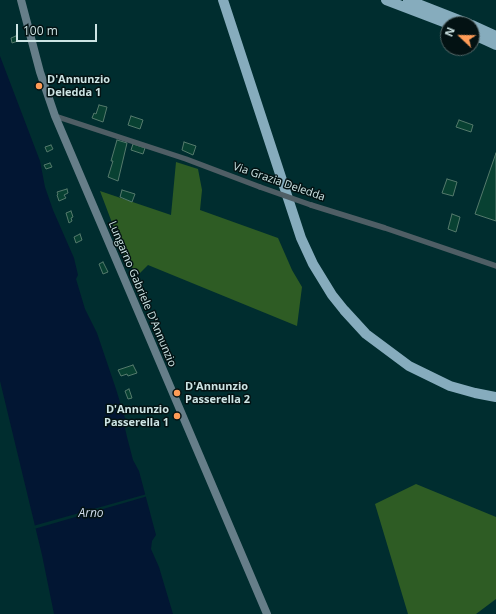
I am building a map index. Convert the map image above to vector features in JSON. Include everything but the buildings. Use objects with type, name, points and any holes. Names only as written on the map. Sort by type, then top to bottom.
[{"type":"highway","points":[[223,0],[301,238],[313,264],[327,288],[361,329],[399,359],[419,371],[450,386],[496,397]]},
{"type":"highway","points":[[386,0],[440,21]]},
{"type":"highway","points":[[408,0],[449,16]]},
{"type":"highway","points":[[480,29],[496,36]]},
{"type":"highway","points":[[480,38],[496,45]]},
{"type":"main road","name":"Lungarno Gabriele D'Annunzio","points":[[21,0],[40,72],[55,116],[267,614]]},
{"type":"street","name":"Via Grazia Deledda","points":[[55,116],[186,159],[311,205],[385,228],[496,266]]},
{"type":"green space","points":[[176,162],[198,169],[202,190],[200,210],[278,238],[292,270],[302,287],[297,326],[148,265],[140,273],[128,265],[100,191],[171,215]]},
{"type":"green space","points":[[416,484],[496,517],[496,599],[476,614],[408,614],[375,504]]},
{"type":"water","name":"Arno","points":[[0,56],[40,161],[45,187],[53,210],[74,258],[78,275],[76,279],[85,309],[97,333],[116,389],[127,425],[125,428],[133,460],[139,471],[156,535],[152,541],[151,549],[159,567],[173,614],[54,614],[42,555],[0,381]]},
{"type":"pier","points":[[147,494],[148,496],[34,529],[33,526]]},
{"type":"place","name":"D'Annunzio Deledda 1","points":[[39,86]]},
{"type":"place","name":"D'Annunzio Passerella 2","points":[[177,393]]},
{"type":"place","name":"D'Annunzio Passerella 1","points":[[177,416]]}]
